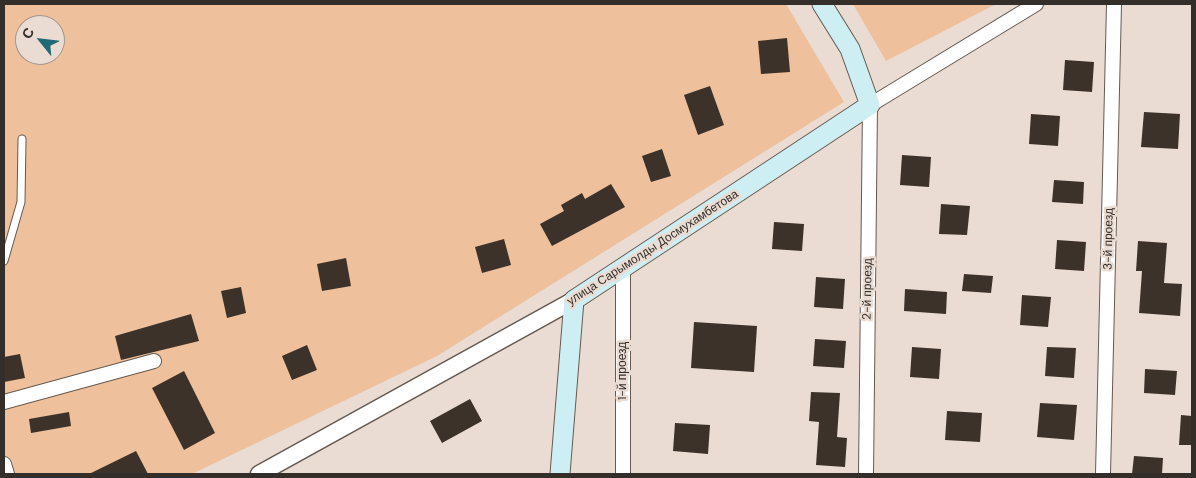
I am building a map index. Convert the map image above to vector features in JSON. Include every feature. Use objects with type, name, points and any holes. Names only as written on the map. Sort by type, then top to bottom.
[{"type":"main road","points":[[822,4],[850,49],[870,105]]},
{"type":"main road","name":"улица Сарымолды Досмухамбетова","points":[[574,300],[870,105]]},
{"type":"main road","points":[[560,474],[574,300]]},
{"type":"street","name":"улица Сарымолды Досмухамбетова","points":[[870,105],[1036,4]]},
{"type":"street","name":"3-й проезд","points":[[1104,474],[1114,4]]},
{"type":"street","name":"2-й проезд","points":[[866,474],[870,105]]},
{"type":"street","name":"1-й проезд","points":[[623,268],[623,474]]},
{"type":"street","name":"улица Сарымолды Досмухамбетова","points":[[259,474],[574,300]]},
{"type":"street","points":[[4,402],[154,361]]},
{"type":"street","points":[[4,464],[7,474]]},
{"type":"lane","points":[[4,261],[22,202],[22,139]]},
{"type":"shaded area","points":[[4,4],[786,4],[844,102],[437,356],[192,474],[4,474]]},
{"type":"shaded area","points":[[853,4],[996,4],[886,61]]},
{"type":"building","points":[[787,38],[790,72],[761,74],[758,41]]},
{"type":"building","points":[[1065,60],[1094,62],[1092,92],[1063,90]]},
{"type":"building","points":[[710,86],[724,125],[698,135],[684,95]]},
{"type":"building","points":[[1144,112],[1180,114],[1178,149],[1141,147]]},
{"type":"building","points":[[1031,114],[1060,116],[1058,146],[1029,144]]},
{"type":"building","points":[[662,149],[671,176],[651,182],[642,156]]},
{"type":"building","points":[[902,155],[931,157],[929,187],[900,185]]},
{"type":"building","points":[[1054,180],[1084,182],[1083,204],[1052,202]]},
{"type":"building","points":[[611,184],[625,207],[552,246],[540,224],[564,211],[561,205],[582,193],[585,199]]},
{"type":"building","points":[[941,204],[970,206],[967,235],[939,234]]},
{"type":"building","points":[[774,222],[804,224],[802,251],[772,249]]},
{"type":"building","points":[[504,239],[511,265],[482,273],[475,247]]},
{"type":"building","points":[[1057,240],[1086,242],[1084,271],[1055,269]]},
{"type":"building","points":[[1138,241],[1167,243],[1164,283],[1182,284],[1180,316],[1139,313],[1142,271],[1136,271]]},
{"type":"building","points":[[346,258],[351,286],[322,291],[317,264]]},
{"type":"building","points":[[964,274],[993,276],[991,293],[962,291]]},
{"type":"building","points":[[816,277],[845,279],[843,309],[814,307]]},
{"type":"building","points":[[241,287],[246,313],[227,318],[221,291]]},
{"type":"building","points":[[905,289],[947,292],[946,314],[904,311]]},
{"type":"building","points":[[1022,295],[1051,297],[1048,327],[1020,325]]},
{"type":"building","points":[[191,314],[199,341],[121,360],[115,336]]},
{"type":"building","points":[[694,322],[757,326],[754,372],[691,368]]},
{"type":"building","points":[[815,339],[846,341],[844,368],[813,366]]},
{"type":"building","points":[[307,345],[317,370],[292,380],[282,356]]},
{"type":"building","points":[[912,347],[941,349],[939,379],[910,377]]},
{"type":"building","points":[[1047,347],[1076,348],[1074,378],[1045,376]]},
{"type":"building","points":[[20,354],[25,378],[4,382],[4,357]]},
{"type":"building","points":[[1145,369],[1177,371],[1175,395],[1144,393]]},
{"type":"building","points":[[184,371],[215,433],[184,450],[152,388]]},
{"type":"building","points":[[811,392],[840,393],[837,437],[847,438],[845,467],[816,465],[819,422],[809,421]]},
{"type":"building","points":[[470,399],[482,421],[442,443],[430,421]]},
{"type":"building","points":[[1040,403],[1077,405],[1074,440],[1037,437]]},
{"type":"building","points":[[947,411],[982,413],[980,442],[945,440]]},
{"type":"building","points":[[69,412],[71,426],[31,433],[29,419]]},
{"type":"building","points":[[1181,415],[1192,416],[1192,445],[1179,445]]},
{"type":"building","points":[[675,423],[710,425],[708,454],[673,451]]},
{"type":"building","points":[[136,451],[148,474],[89,474]]},
{"type":"building","points":[[1134,456],[1163,458],[1162,474],[1132,474]]}]
